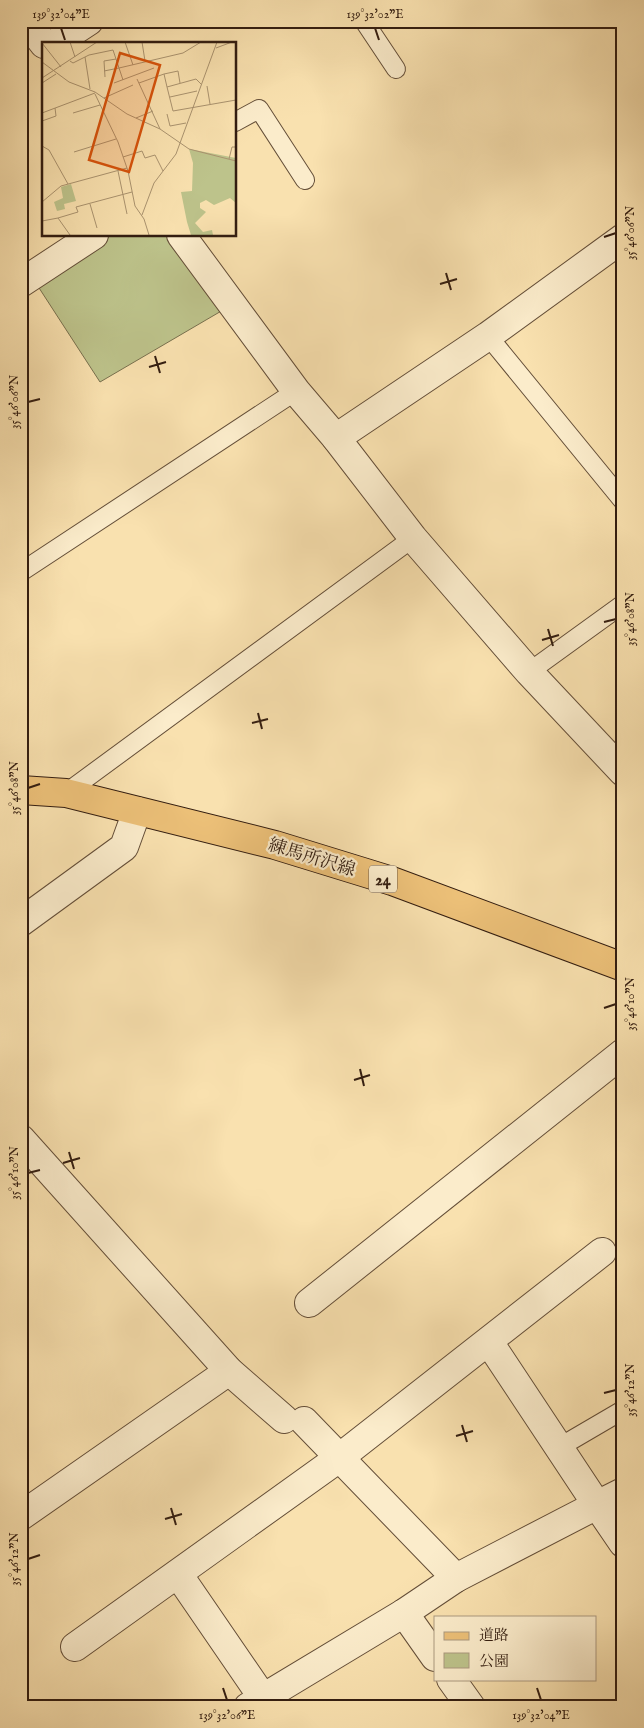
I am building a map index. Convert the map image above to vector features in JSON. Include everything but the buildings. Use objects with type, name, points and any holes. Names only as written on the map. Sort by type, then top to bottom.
[{"type":"main road","name":"練馬所沢線","points":[[21,790],[66,793],[275,845],[392,881],[623,967]]},
{"type":"street","points":[[26,21],[42,42]]},
{"type":"street","points":[[57,42],[89,21]]},
{"type":"street","points":[[21,283],[92,236]]},
{"type":"street","points":[[181,236],[296,391],[336,438],[413,538],[529,672],[623,772]]},
{"type":"street","points":[[336,438],[488,336],[623,238]]},
{"type":"street","points":[[21,922],[124,847],[137,811]]},
{"type":"street","points":[[309,1303],[623,1053]]},
{"type":"street","points":[[21,1139],[229,1371],[294,1420],[339,1458],[456,1578]]},
{"type":"street","points":[[75,1647],[339,1458],[602,1252]]},
{"type":"street","points":[[489,1342],[623,1543]]},
{"type":"street","points":[[21,1516],[229,1371]]},
{"type":"street","points":[[178,1574],[255,1702],[404,1613],[456,1578],[623,1492]]},
{"type":"street","points":[[404,1613],[434,1656]]},
{"type":"street","points":[[452,1680],[471,1707]]},
{"type":"lane","points":[[364,21],[396,69]]},
{"type":"lane","points":[[236,121],[260,109],[305,180]]},
{"type":"lane","points":[[488,336],[623,501]]},
{"type":"lane","points":[[21,572],[296,391]]},
{"type":"lane","points":[[66,793],[413,538]]},
{"type":"lane","points":[[529,672],[623,604]]},
{"type":"lane","points":[[558,1448],[623,1410]]},
{"type":"green space","points":[[96,236],[186,236],[235,303],[100,382],[30,274]]}]
